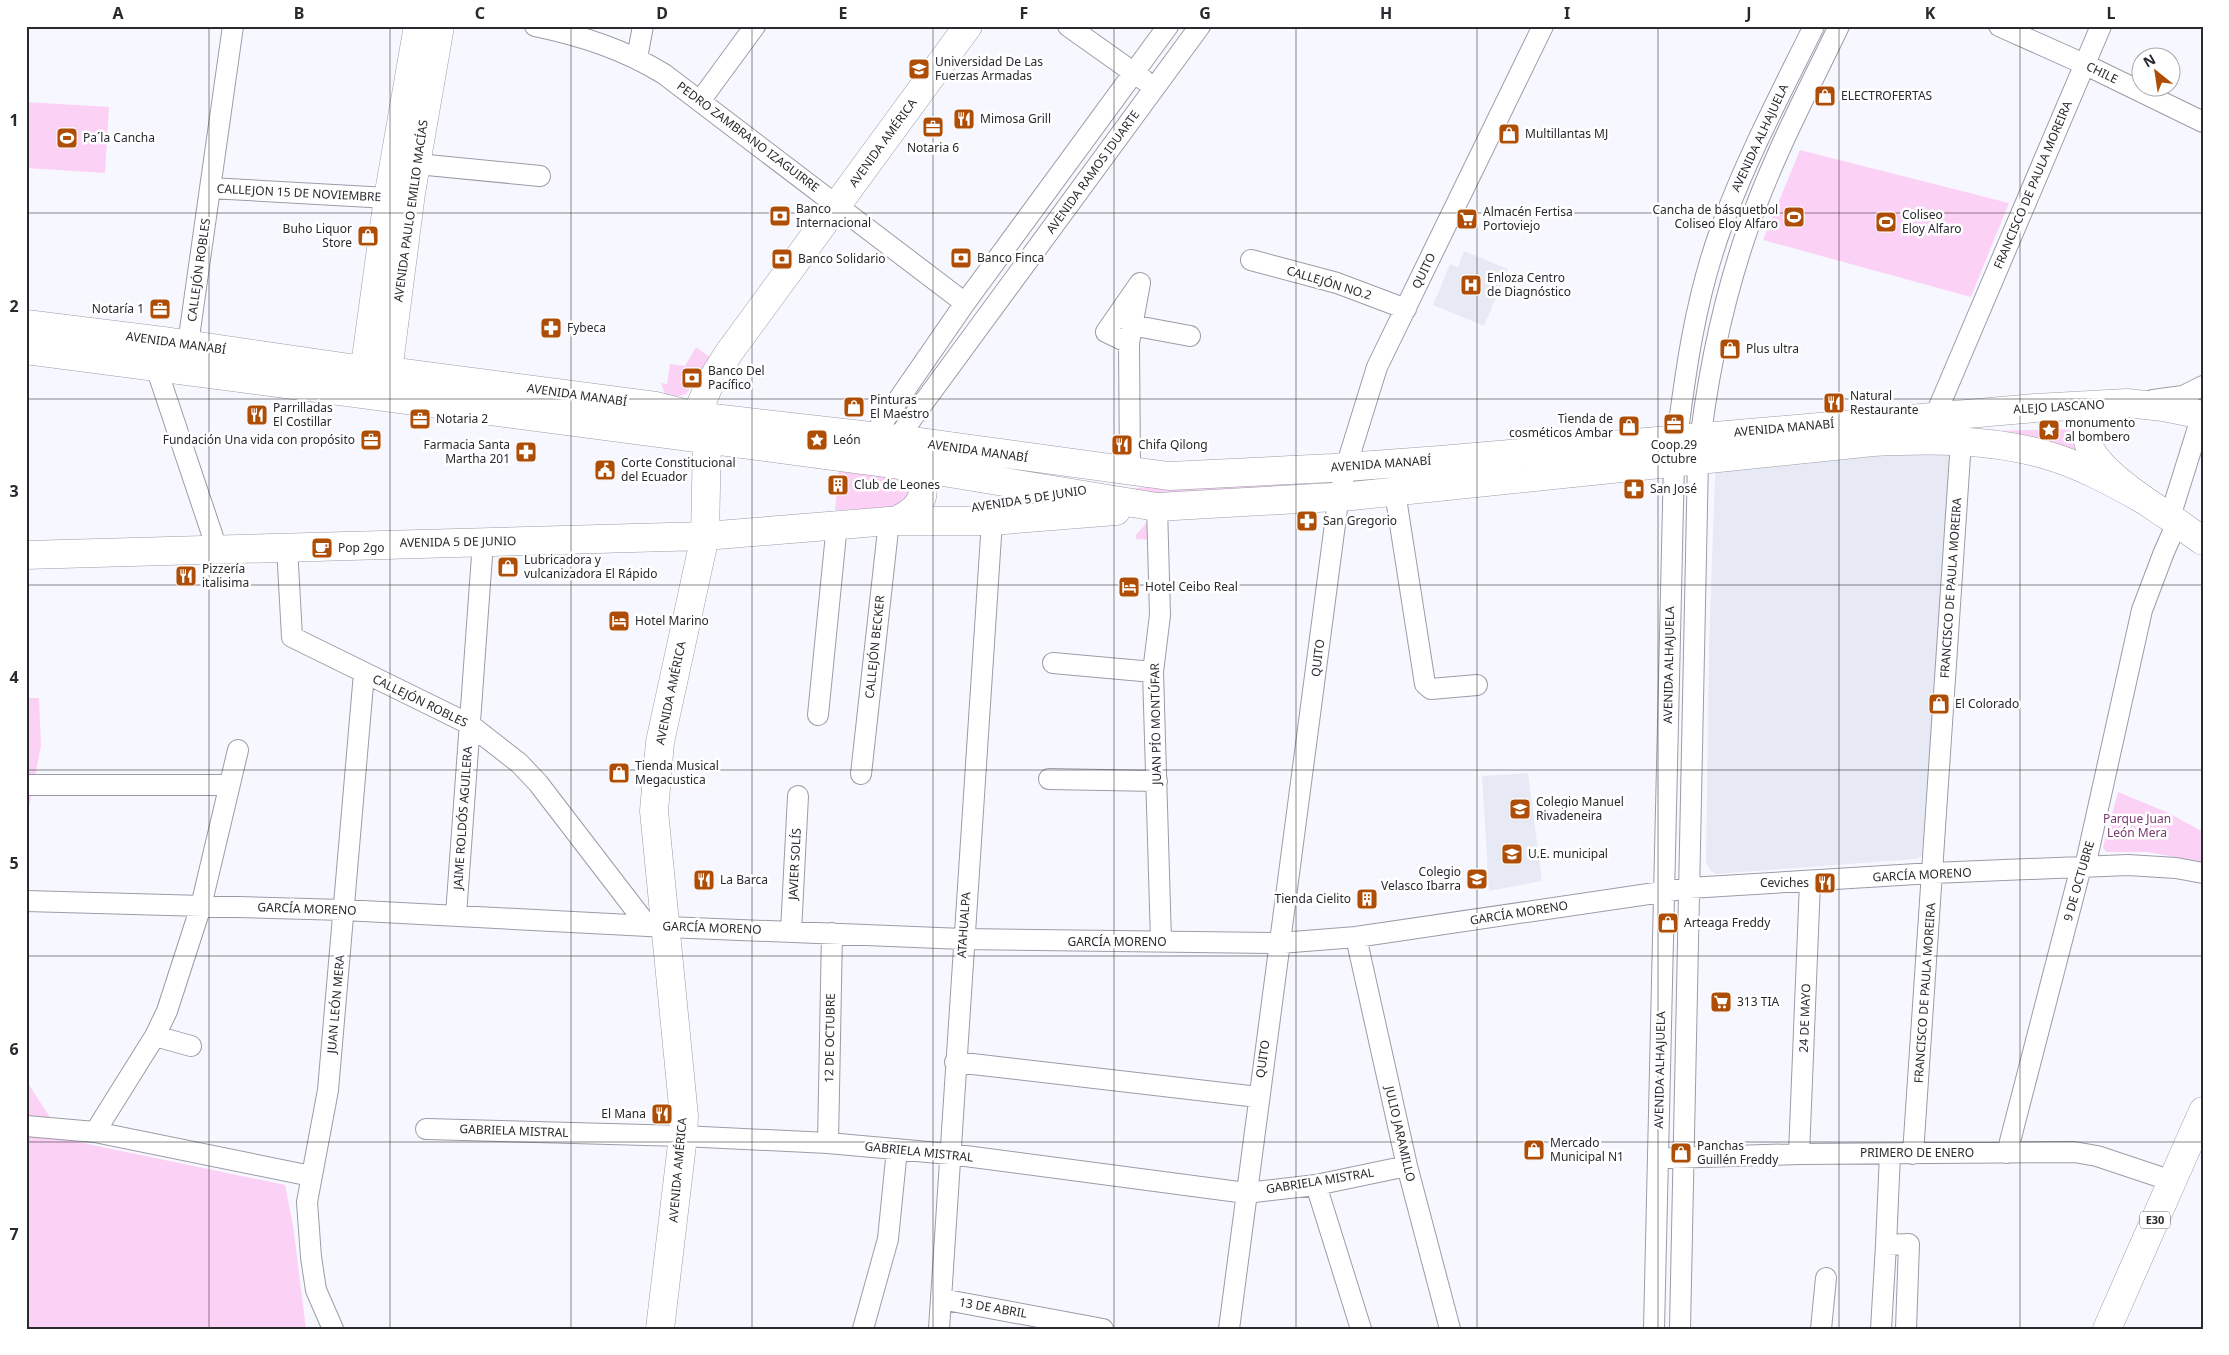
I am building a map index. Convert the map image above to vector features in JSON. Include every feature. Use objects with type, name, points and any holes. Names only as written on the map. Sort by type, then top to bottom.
[{"type":"main road","name":"AVENIDA PAULO EMILIO MACÍAS","points":[[375,382],[388,198],[418,26]]},
{"type":"main road","name":"AVENIDA PAULO EMILIO MACÍAS","points":[[375,382],[417,164],[440,26]]},
{"type":"main road","name":"AVENIDA AMÉRICA","points":[[660,1329],[683,1136],[683,1099],[657,926],[654,811],[660,742],[705,536],[702,428],[710,383],[728,354],[968,26]]},
{"type":"main road","name":"AVENIDA MANABÍ","points":[[26,324],[188,344],[375,382]]},
{"type":"main road","name":"AVENIDA MANABÍ","points":[[26,350],[156,367],[375,382],[656,406],[702,428],[881,453],[1169,476],[1687,449],[1931,428]]},
{"type":"main road","name":"ALEJO LASCANO","points":[[1931,428],[2126,403]]},
{"type":"main road","points":[[2144,500],[2096,458],[2087,441],[2087,432],[2095,416],[2109,408],[2126,403],[2163,407],[2202,408]]},
{"type":"main road","points":[[1931,428],[1961,441],[2044,454],[2091,472],[2144,500],[2203,541]]},
{"type":"main road","name":"AVENIDA MANABÍ","points":[[881,453],[1072,493],[1157,507],[1395,492],[1687,449]]},
{"type":"main road","points":[[881,453],[916,475],[920,481],[923,494],[914,510],[895,519]]},
{"type":"main road","name":"AVENIDA 5 DE JUNIO","points":[[26,556],[705,536],[895,519],[1072,493],[1169,476]]},
{"type":"main road","name":"AVENIDA 5 DE JUNIO","points":[[895,519],[992,521],[1157,507]]},
{"type":"main road","name":"E30","points":[[2107,1329],[2203,1111]]},
{"type":"street","name":"CALLEJÓN ROBLES","points":[[188,344],[233,26]]},
{"type":"street","name":"PEDRO ZAMBRANO IZAGUIRRE","points":[[535,26],[593,40],[637,58],[664,74],[966,303]]},
{"type":"street","points":[[637,58],[643,26]]},
{"type":"street","points":[[700,101],[755,26]]},
{"type":"street","points":[[1068,26],[1155,88]]},
{"type":"street","name":"AVENIDA RAMOS IDUARTE","points":[[881,453],[966,303],[1168,26]]},
{"type":"street","name":"AVENIDA RAMOS IDUARTE","points":[[881,453],[1200,26]]},
{"type":"street","name":"QUITO","points":[[1229,1329],[1258,1097],[1339,497],[1346,467],[1378,367],[1543,26]]},
{"type":"street","name":"AVENIDA ALHAJUELA","points":[[1654,1329],[1664,891],[1687,449],[1697,320],[1708,269],[1722,224],[1763,131],[1814,26]]},
{"type":"street","name":"AVENIDA ALHAJUELA","points":[[1680,1329],[1689,888],[1687,449],[1745,238],[1780,148],[1839,26]]},
{"type":"street","name":"CHILE","points":[[1999,26],[2084,64],[2203,122]]},
{"type":"street","name":"FRANCISCO DE PAULA MOREIRA","points":[[1931,428],[2100,26]]},
{"type":"street","points":[[417,164],[540,176]]},
{"type":"street","name":"CALLEJON 15 DE NOVIEMBRE","points":[[210,188],[388,198]]},
{"type":"street","name":"CALLEJÓN NO.2","points":[[1251,260],[1337,283],[1406,309]]},
{"type":"street","points":[[1130,472],[1130,334],[1190,336]]},
{"type":"street","points":[[188,344],[156,367],[217,550]]},
{"type":"street","name":"ALEJO LASCANO","points":[[2126,403],[2183,396],[2203,386]]},
{"type":"street","name":"ALEJO LASCANO","points":[[2183,396],[2202,408]]},
{"type":"street","name":"9 DE OCTUBRE","points":[[2006,1153],[2083,867],[2142,610],[2174,520],[2202,408]]},
{"type":"street","name":"FRANCISCO DE PAULA MOREIRA","points":[[1913,1154],[1961,441]]},
{"type":"street","points":[[1395,492],[1425,684],[1431,689],[1477,685]]},
{"type":"street","name":"JUAN PÍO MONTÚFAR","points":[[1157,507],[1160,615],[1153,672],[1161,941]]},
{"type":"street","name":"CALLEJÓN BECKER","points":[[861,774],[895,519]]},
{"type":"street","name":"ATAHUALPA","points":[[939,1329],[963,940],[992,521]]},
{"type":"street","points":[[818,715],[837,524]]},
{"type":"street","name":"JAIME ROLDÓS AGUILERA","points":[[456,915],[483,542]]},
{"type":"street","name":"CALLEJÓN ROBLES","points":[[287,547],[292,637],[469,724],[519,763],[538,783],[657,926]]},
{"type":"street","points":[[1053,663],[1153,672]]},
{"type":"street","name":"JUAN LEÓN MERA","points":[[333,1329],[316,1290],[311,1257],[308,1202],[311,1176],[328,1090],[364,673]]},
{"type":"street","points":[[96,1132],[155,1036],[167,1011],[201,906],[238,750]]},
{"type":"street","points":[[1049,779],[1157,781]]},
{"type":"street","points":[[26,785],[229,785]]},
{"type":"street","name":"JAVIER SOLÍS","points":[[791,931],[798,796]]},
{"type":"street","name":"GARCÍA MORENO","points":[[26,901],[344,910],[963,940],[1280,943],[1356,937],[1689,888],[1933,873],[2083,867],[2154,866],[2203,873]]},
{"type":"street","name":"24 DE MAYO","points":[[1799,1154],[1810,882]]},
{"type":"street","name":"12 DE OCTUBRE","points":[[828,1143],[832,933]]},
{"type":"street","name":"JULIO JARAMILLO","points":[[1356,937],[1407,1166],[1450,1329]]},
{"type":"street","points":[[155,1036],[191,1046]]},
{"type":"street","points":[[955,1062],[1258,1097]]},
{"type":"street","points":[[26,1126],[96,1132],[311,1176]]},
{"type":"street","name":"GABRIELA MISTRAL","points":[[426,1128],[683,1136],[828,1143],[950,1154],[1246,1193],[1316,1184],[1407,1166]]},
{"type":"street","points":[[863,1329],[888,1239],[897,1149]]},
{"type":"street","name":"PRIMERO DE ENERO","points":[[1658,1159],[1799,1154],[2086,1154],[2172,1181]]},
{"type":"street","points":[[1881,1329],[1890,1154]]},
{"type":"street","points":[[1316,1184],[1361,1329]]},
{"type":"street","points":[[1886,1245],[1909,1244],[1906,1329]]},
{"type":"street","points":[[1822,1329],[1826,1278]]},
{"type":"street","name":"13 DE ABRIL","points":[[941,1299],[1103,1329]]},
{"type":"shaded area","name":"Enloza Centro de Diagnóstico","points":[[1464,251],[1508,269],[1484,326],[1433,305],[1450,264],[1458,267]]},
{"type":"shaded area","points":[[1936,446],[1947,453],[1950,463],[1922,856],[1916,859],[1716,874],[1711,871],[1706,863],[1709,649],[1715,474],[1721,469]]},
{"type":"shaded area","name":"U.E. municipal","points":[[1528,773],[1542,881],[1489,891],[1482,776]]},
{"type":"green space","name":"Pa´la Cancha","points":[[26,102],[109,107],[105,173],[26,168]]},
{"type":"green space","name":"Coliseo Eloy Alfaro","points":[[1800,150],[2009,203],[1971,297],[1763,240]]},
{"type":"green space","points":[[696,347],[711,358],[686,394],[667,400],[661,383],[667,384],[670,364],[685,366]]},
{"type":"green space","points":[[2073,429],[2076,452],[1984,431]]},
{"type":"green space","points":[[839,468],[904,475],[915,483],[904,508],[835,510]]},
{"type":"green space","points":[[1304,483],[1300,487],[1150,494],[1130,489],[1151,486]]},
{"type":"green space","points":[[1148,521],[1156,540],[1136,539],[1136,535]]},
{"type":"green space","points":[[26,698],[39,698],[41,746],[26,823]]},
{"type":"green space","name":"Parque Juan León Mera","points":[[2118,792],[2169,813],[2203,832],[2203,862],[2147,852],[2106,852],[2103,847]]},
{"type":"green space","points":[[26,1080],[64,1139],[285,1185],[293,1225],[306,1329],[26,1329]]},
{"type":"place","name":"Universidad De Las Fuerzas Armadas","points":[[919,69]]},
{"type":"place","name":"ELECTROFERTAS","points":[[1825,96]]},
{"type":"place","name":"Mimosa Grill","points":[[964,119]]},
{"type":"place","name":"Notaria 6","points":[[933,127]]},
{"type":"place","name":"Multillantas MJ","points":[[1509,134]]},
{"type":"place","name":"Pa´la Cancha","points":[[67,138]]},
{"type":"place","name":"Banco Internacional","points":[[780,216]]},
{"type":"place","name":"Cancha de básquetbol Coliseo Eloy Alfaro","points":[[1794,217]]},
{"type":"place","name":"Almacén Fertisa Portoviejo","points":[[1467,219]]},
{"type":"place","name":"Coliseo Eloy Alfaro","points":[[1886,222]]},
{"type":"place","name":"Buho Liquor Store","points":[[368,236]]},
{"type":"place","name":"Banco Finca","points":[[961,258]]},
{"type":"place","name":"Banco Solidario","points":[[782,259]]},
{"type":"place","name":"Enloza Centro de Diagnóstico","points":[[1471,285]]},
{"type":"place","name":"Notaría 1","points":[[160,309]]},
{"type":"place","name":"Fybeca","points":[[551,328]]},
{"type":"place","name":"Plus ultra","points":[[1730,349]]},
{"type":"place","name":"Banco Del Pacífico","points":[[692,378]]},
{"type":"place","name":"Natural Restaurante","points":[[1834,403]]},
{"type":"place","name":"Pinturas El Maestro","points":[[854,407]]},
{"type":"place","name":"Parrilladas El Costillar","points":[[257,415]]},
{"type":"place","name":"Notaria 2","points":[[420,419]]},
{"type":"place","name":"Coop.29 Octubre","points":[[1674,424]]},
{"type":"place","name":"Tienda de cosméticos Ambar","points":[[1629,426]]},
{"type":"place","name":"monumento al bombero","points":[[2049,430]]},
{"type":"place","name":"Fundación Una vida con propósito","points":[[371,440]]},
{"type":"place","name":"León","points":[[817,440]]},
{"type":"place","name":"Chifa Qilong","points":[[1122,445]]},
{"type":"place","name":"Farmacia Santa Martha 201","points":[[526,452]]},
{"type":"place","name":"Corte Constitucional del Ecuador","points":[[605,470]]},
{"type":"place","name":"Club de Leones","points":[[838,485]]},
{"type":"place","name":"San José","points":[[1634,489]]},
{"type":"place","name":"San Gregorio","points":[[1307,521]]},
{"type":"place","name":"Pop 2go","points":[[322,548]]},
{"type":"place","name":"Lubricadora y vulcanizadora El Rápido","points":[[508,567]]},
{"type":"place","name":"Pizzería italisima","points":[[186,576]]},
{"type":"place","name":"Hotel Ceibo Real","points":[[1129,587]]},
{"type":"place","name":"Hotel Marino","points":[[619,621]]},
{"type":"place","name":"El Colorado","points":[[1939,704]]},
{"type":"place","name":"Tienda Musical Megacustica","points":[[619,773]]},
{"type":"place","name":"Colegio Manuel Rivadeneira","points":[[1520,809]]},
{"type":"place","name":"U.E. municipal","points":[[1512,854]]},
{"type":"place","name":"Colegio Velasco Ibarra","points":[[1477,879]]},
{"type":"place","name":"La Barca","points":[[704,880]]},
{"type":"place","name":"Ceviches","points":[[1825,883]]},
{"type":"place","name":"Tienda Cielito","points":[[1367,899]]},
{"type":"place","name":"Arteaga Freddy","points":[[1668,923]]},
{"type":"place","name":"313 TIA","points":[[1721,1002]]},
{"type":"place","name":"El Mana","points":[[662,1114]]},
{"type":"place","name":"Mercado Municipal N1","points":[[1534,1150]]},
{"type":"place","name":"Panchas Guillén Freddy","points":[[1681,1153]]}]
